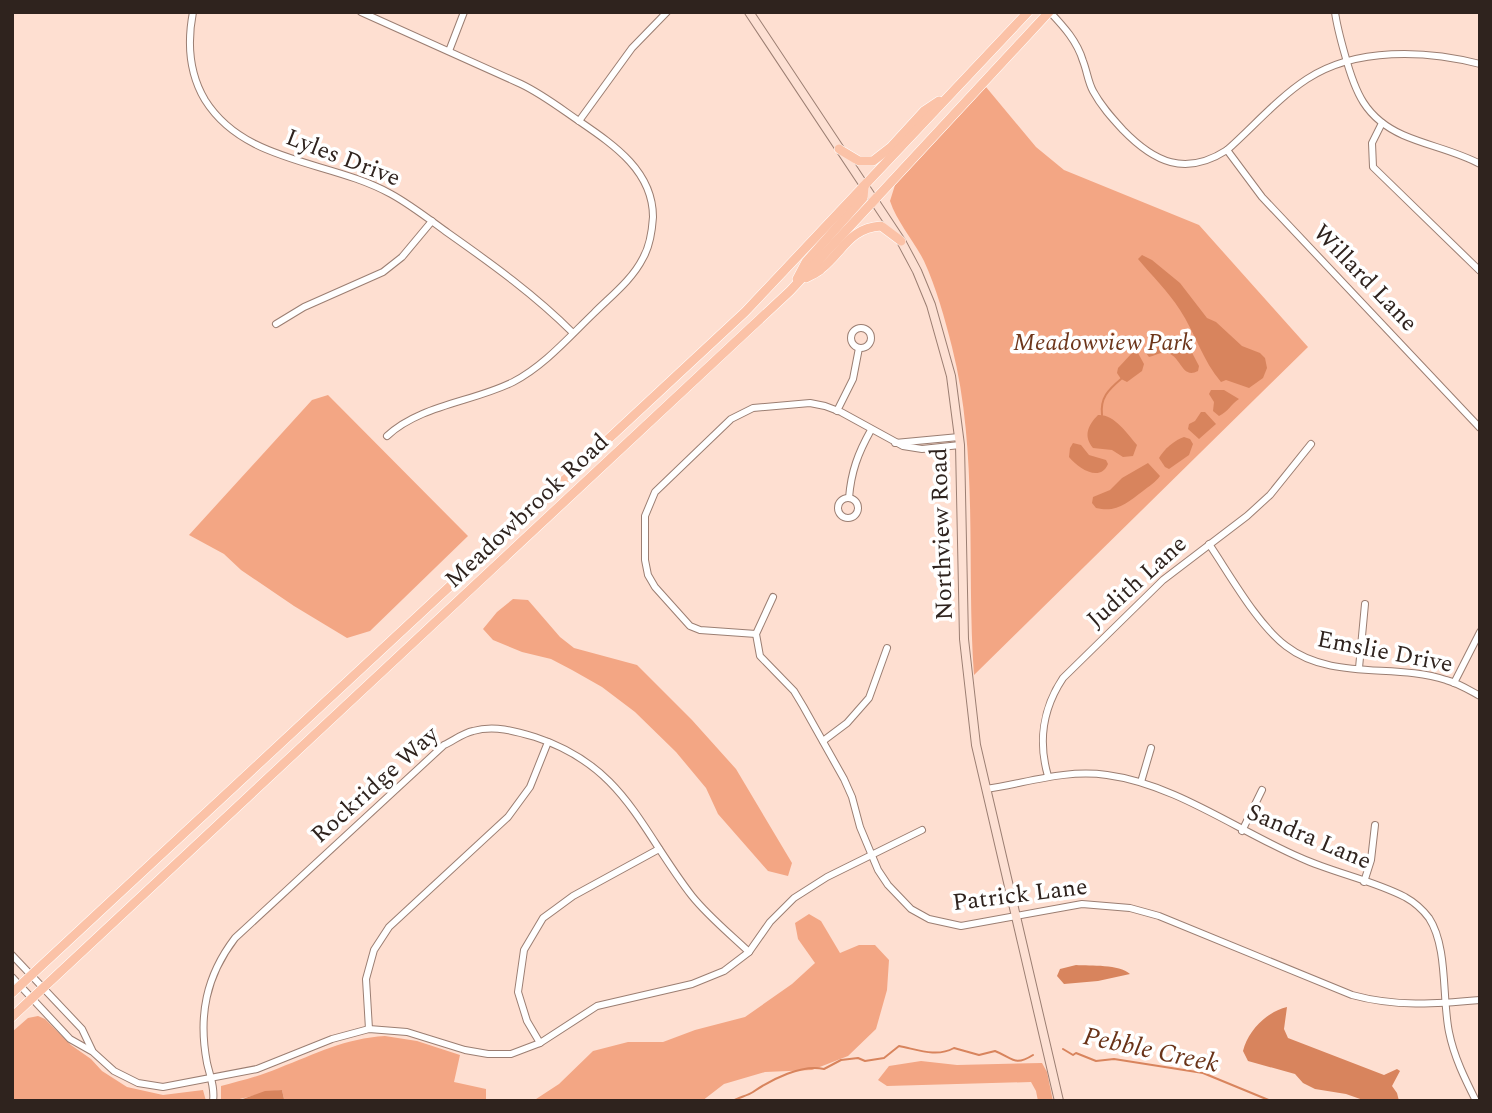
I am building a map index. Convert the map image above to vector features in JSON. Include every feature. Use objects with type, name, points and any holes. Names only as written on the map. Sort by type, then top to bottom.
[{"type":"main road","name":"Meadowbrook Road","points":[[12,993],[745,312],[1028,12]]},
{"type":"main road","name":"Meadowbrook Road","points":[[12,1017],[790,290],[1049,12]]},
{"type":"main road","points":[[839,149],[859,161],[873,161],[924,111],[950,95]]},
{"type":"main road","points":[[790,290],[806,262],[863,198],[864,186]]},
{"type":"main road","points":[[798,282],[821,269],[851,237],[869,227],[881,226],[901,241]]},
{"type":"street","name":"Lyles Drive","points":[[193,12],[190,42],[192,68],[201,93],[225,125],[258,146],[375,186],[432,221],[523,288],[573,333]]},
{"type":"street","points":[[361,12],[529,88],[579,121],[618,150],[641,173],[650,196],[653,227],[649,246],[636,271],[543,360],[521,377],[492,391],[410,419],[387,436]]},
{"type":"street","points":[[449,51],[464,12]]},
{"type":"street","points":[[579,121],[632,48],[667,12]]},
{"type":"street","name":"Northview Road","points":[[748,12],[901,241],[917,271],[942,342],[951,376],[960,441],[965,649],[976,745],[1059,1101]]},
{"type":"street","points":[[1049,12],[1077,46],[1093,90],[1102,106],[1141,148],[1170,163],[1190,164],[1210,160],[1227,150],[1309,77],[1347,62],[1381,55],[1427,54],[1480,64]]},
{"type":"street","points":[[1335,12],[1355,91],[1369,111],[1382,123],[1403,135],[1480,164]]},
{"type":"street","points":[[1382,123],[1372,143],[1373,167],[1480,271]]},
{"type":"street","name":"Willard Lane","points":[[1227,150],[1262,197],[1480,428]]},
{"type":"street","points":[[276,324],[304,307],[383,272],[402,257],[432,221]]},
{"type":"street","points":[[837,411],[853,379],[859,348]]},
{"type":"street","points":[[773,597],[756,634],[700,630],[690,626],[655,587],[648,575],[645,560],[645,516],[648,504],[659,489],[740,413],[767,405],[810,403],[837,411],[893,443],[914,449],[960,441]]},
{"type":"street","points":[[849,498],[857,455],[871,430]]},
{"type":"street","name":"Judith Lane","points":[[1048,776],[1044,760],[1043,733],[1052,696],[1063,678],[1163,580],[1247,516],[1270,495],[1311,444]]},
{"type":"street","name":"Emslie Drive","points":[[1209,544],[1268,628],[1284,645],[1316,662],[1419,674],[1454,683],[1480,696]]},
{"type":"street","points":[[1359,668],[1364,604]]},
{"type":"street","points":[[1454,683],[1480,632]]},
{"type":"street","name":"Patrick Lane","points":[[756,634],[760,656],[794,691],[850,792],[871,857],[883,878],[903,902],[929,919],[961,926],[1082,904],[1129,908],[1158,916],[1352,995],[1395,1004],[1480,1000]]},
{"type":"street","points":[[823,741],[847,723],[869,698],[887,648]]},
{"type":"street","name":"Rockridge Way","points":[[213,1101],[203,1026],[209,984],[220,957],[236,938],[444,745],[472,731],[508,729],[548,742],[589,762],[611,782],[634,810],[693,898],[749,952]]},
{"type":"street","points":[[369,1029],[366,979],[374,950],[390,926],[508,817],[530,787],[548,742]]},
{"type":"street","points":[[1141,782],[1151,748]]},
{"type":"street","name":"Sandra Lane","points":[[986,789],[1048,776],[1095,774],[1141,782],[1174,795],[1303,860],[1409,900],[1428,918],[1438,940],[1454,1052],[1476,1101]]},
{"type":"street","points":[[1242,831],[1262,790]]},
{"type":"street","points":[[1364,882],[1371,860],[1376,825]]},
{"type":"street","points":[[12,977],[70,1039],[93,1052],[114,1071],[138,1083],[163,1087],[257,1069],[332,1039],[369,1029],[407,1032],[488,1055],[511,1054],[541,1043],[597,1006],[692,984],[724,971],[749,952],[770,922],[794,898],[827,877],[922,830]]},
{"type":"street","points":[[541,1043],[527,1021],[517,992],[524,950],[543,918],[573,896],[627,869],[659,849]]},
{"type":"street","points":[[12,955],[82,1029],[93,1052]]},
{"type":"green space","name":"Meadowview Park","points":[[986,87],[1036,147],[1064,170],[1199,225],[1308,347],[974,675],[969,469],[960,387],[949,336],[932,281],[924,261],[890,201],[895,185]]},
{"type":"green space","points":[[328,395],[468,536],[370,631],[347,638],[241,570],[224,554],[189,535],[312,400]]},
{"type":"green space","points":[[513,599],[528,600],[560,637],[574,648],[637,665],[692,720],[736,769],[792,863],[788,876],[768,871],[718,814],[706,788],[676,752],[635,712],[602,687],[551,659],[522,652],[493,640],[483,629],[497,612]]},
{"type":"green space","points":[[809,914],[821,921],[840,953],[859,945],[875,945],[889,960],[887,990],[876,1029],[848,1056],[812,1070],[765,1072],[724,1084],[702,1101],[533,1101],[559,1084],[593,1051],[628,1042],[663,1042],[695,1030],[745,1017],[792,984],[815,963],[798,939],[795,923]]},
{"type":"green space","points":[[38,1016],[45,1019],[102,1071],[127,1087],[163,1095],[203,1090],[206,1101],[12,1101],[12,1032],[28,1018]]},
{"type":"green space","points":[[385,1036],[417,1041],[460,1055],[454,1082],[486,1089],[486,1101],[282,1101],[282,1090],[221,1101],[221,1086],[265,1073],[344,1043]]},
{"type":"green space","points":[[921,1061],[957,1065],[1042,1063],[1047,1072],[1053,1101],[1038,1101],[1031,1082],[887,1086],[878,1080],[889,1066]]},
{"type":"shaded area","points":[[1142,255],[1180,283],[1207,318],[1216,322],[1242,346],[1260,353],[1265,358],[1267,368],[1263,378],[1249,388],[1226,380],[1221,382],[1175,303],[1138,259]]},
{"type":"shaded area","points":[[1188,345],[1199,366],[1198,371],[1192,373],[1184,370],[1171,354],[1162,353],[1149,357],[1146,353],[1148,347]]},
{"type":"shaded area","points":[[1132,353],[1138,353],[1144,364],[1142,371],[1127,382],[1117,373],[1118,368]]},
{"type":"shaded area","points":[[1211,390],[1224,390],[1239,399],[1219,416],[1213,411],[1214,402],[1209,394]]},
{"type":"shaded area","points":[[1201,412],[1205,412],[1216,424],[1199,439],[1188,429],[1189,424],[1195,421]]},
{"type":"shaded area","points":[[1098,415],[1115,421],[1129,435],[1137,445],[1133,456],[1123,457],[1112,450],[1093,448],[1088,439],[1088,431]]},
{"type":"shaded area","points":[[1184,437],[1190,439],[1193,444],[1189,455],[1169,469],[1165,467],[1159,458],[1174,442]]},
{"type":"shaded area","points":[[1073,443],[1081,445],[1089,455],[1106,460],[1108,464],[1104,470],[1089,472],[1078,465],[1069,457]]},
{"type":"shaded area","points":[[1148,463],[1160,476],[1132,499],[1110,509],[1096,508],[1092,503],[1093,497],[1110,490],[1122,478]]},
{"type":"shaded area","points":[[1076,965],[1112,967],[1130,974],[1098,981],[1064,984],[1057,976],[1060,969]]},
{"type":"shaded area","points":[[1287,1007],[1284,1029],[1288,1038],[1384,1075],[1397,1069],[1400,1071],[1392,1086],[1399,1101],[1366,1101],[1346,1094],[1315,1089],[1303,1083],[1295,1074],[1248,1061],[1243,1051],[1249,1036],[1265,1018]]},
{"type":"shaded area","points":[[282,1090],[282,1101],[237,1101],[265,1091]]},
{"type":"waterway","points":[[1102,415],[1102,404],[1106,395],[1121,379]]},
{"type":"waterway","name":"Pebble Creek","points":[[733,1101],[787,1074],[806,1069],[824,1069],[841,1060],[858,1058],[865,1061],[884,1058],[899,1046],[933,1053],[954,1048],[979,1055],[995,1051],[1017,1061],[1033,1055]]},
{"type":"waterway","name":"Pebble Creek","points":[[1063,1049],[1073,1055],[1076,1053],[1096,1061],[1114,1059],[1203,1073],[1271,1101]]}]
